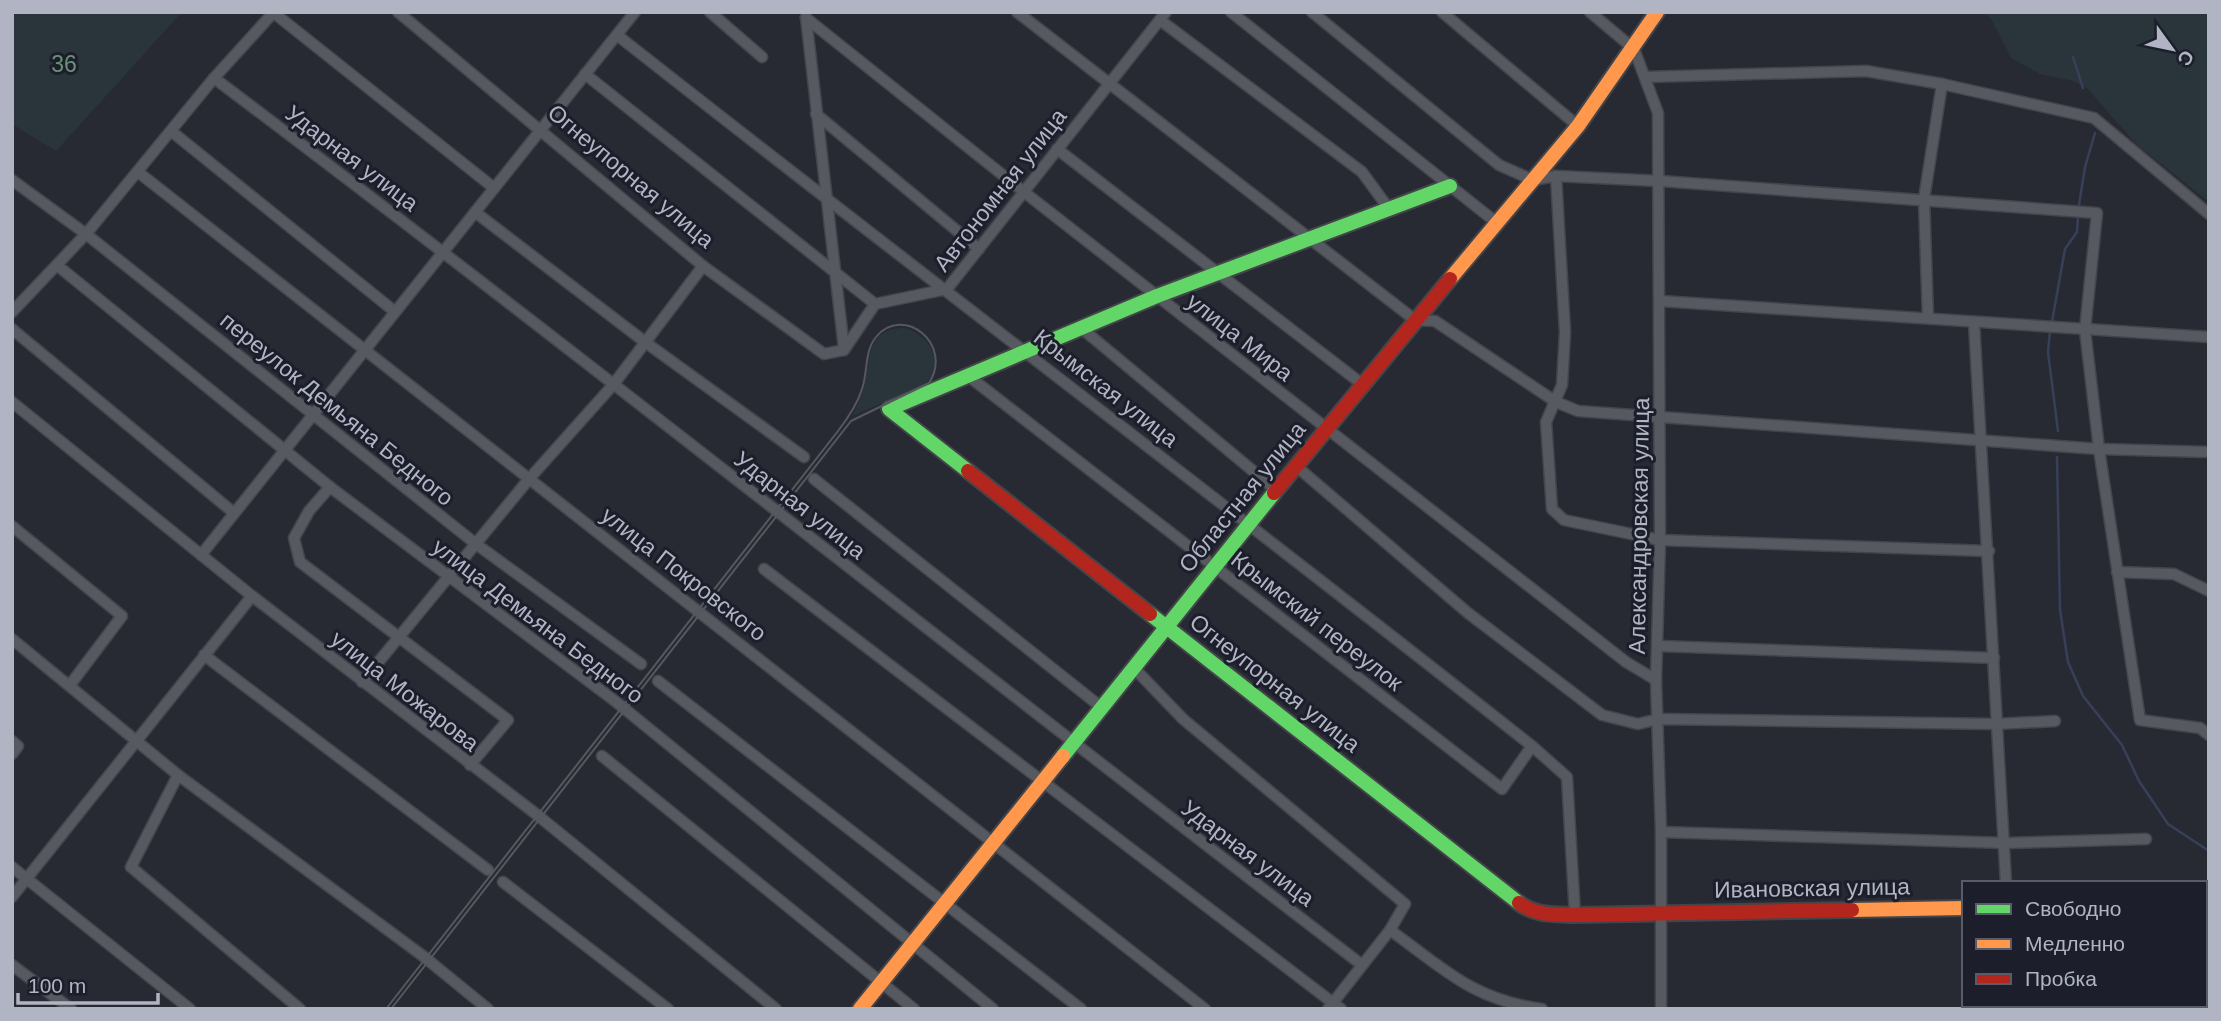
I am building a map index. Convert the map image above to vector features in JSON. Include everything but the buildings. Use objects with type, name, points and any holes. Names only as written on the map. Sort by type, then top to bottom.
[{"type":"street","points":[[12,312],[16,299],[58,267],[214,78],[274,12],[494,188]]},
{"type":"street","name":"Огнеупорная улица","points":[[398,12],[703,266],[824,354],[844,350]]},
{"type":"street","points":[[201,555],[442,250],[635,12]]},
{"type":"street","points":[[710,12],[762,57]]},
{"type":"street","points":[[1017,12],[1415,320],[1435,321],[1556,402],[1578,411],[2099,449],[2209,452]]},
{"type":"street","points":[[1231,12],[1497,223]]},
{"type":"street","points":[[1312,12],[1499,165],[1532,180],[1556,176],[1660,181],[2097,213],[2085,330],[2099,449],[2140,720],[2200,728],[2209,735]]},
{"type":"street","points":[[1442,12],[1578,126]]},
{"type":"street","points":[[1590,12],[1634,49]]},
{"type":"street","name":"Областная улица","points":[[860,1009],[1326,428],[1578,126],[1634,49],[1657,12]]},
{"type":"street","points":[[805,15],[838,277],[844,350]]},
{"type":"street","name":"улица Мира","points":[[805,15],[1157,296],[1626,662],[1656,680]]},
{"type":"street","points":[[1163,16],[1362,172],[1389,209]]},
{"type":"street","name":"Автономная улица","points":[[875,304],[947,289],[1163,16]]},
{"type":"street","name":"Крымская улица","points":[[617,35],[828,201],[1250,522],[1532,746],[1567,777],[1575,915]]},
{"type":"street","name":"Александровская улица","points":[[1634,49],[1658,113],[1660,181],[1660,540],[1656,680],[1661,832],[1661,1009]]},
{"type":"street","points":[[1645,77],[1867,71],[1942,83],[2094,118],[2209,214]]},
{"type":"street","points":[[585,74],[875,304],[844,350]]},
{"type":"street","name":"Ударная улица","points":[[214,78],[442,250],[1072,743],[1362,965]]},
{"type":"street","points":[[1928,318],[1924,199],[1942,83]]},
{"type":"street","points":[[816,114],[979,249]]},
{"type":"street","points":[[170,131],[394,311]]},
{"type":"street","points":[[1057,149],[1362,384]]},
{"type":"street","name":"улица Покровского","points":[[138,172],[362,351],[696,607],[1205,1009]]},
{"type":"street","points":[[1556,176],[1565,332],[1562,384],[1546,422],[1552,509],[1564,520],[1660,540],[1989,551]]},
{"type":"street","name":"переулок Демьяна Бедного","points":[[12,180],[86,234],[476,544],[640,664]]},
{"type":"street","points":[[967,375],[1157,296],[1450,186]]},
{"type":"street","points":[[475,212],[645,342],[804,457]]},
{"type":"street","points":[[362,682],[529,479],[613,385],[703,266]]},
{"type":"street","name":"улица Демьяна Бедного","points":[[58,267],[330,487],[615,701],[993,1009]]},
{"type":"street","points":[[1660,301],[2209,337]]},
{"type":"street","points":[[1975,323],[1996,724],[2006,843],[2006,881]]},
{"type":"street","points":[[1080,327],[1276,490]]},
{"type":"street","points":[[12,329],[234,513]]},
{"type":"street","name":"Огнеупорная улица","points":[[967,375],[889,409],[1522,907],[1542,914],[1661,914]]},
{"type":"street","name":"Крымский переулок","points":[[967,375],[1502,789],[1532,746]]},
{"type":"street","name":"улица Можарова","points":[[12,402],[252,596],[536,814],[776,1009]]},
{"type":"street","points":[[1296,466],[1468,612],[1602,715],[1638,723],[1658,719],[1996,724],[2055,721]]},
{"type":"street","points":[[814,480],[1101,707]]},
{"type":"street","points":[[330,487],[309,511],[295,538],[300,562],[508,720],[470,765]]},
{"type":"street","points":[[12,526],[122,616],[70,685]]},
{"type":"street","points":[[764,569],[1334,1006],[1390,930],[1405,904],[1183,719],[1133,667]]},
{"type":"street","points":[[2117,572],[2174,574],[2209,591]]},
{"type":"street","points":[[12,897],[252,596]]},
{"type":"street","points":[[12,639],[178,775],[423,956],[488,1009]]},
{"type":"street","points":[[1658,646],[1994,658]]},
{"type":"street","points":[[204,655],[488,870]]},
{"type":"street","points":[[658,681],[1081,1009]]},
{"type":"street","points":[[12,741],[18,746],[12,754]]},
{"type":"street","points":[[602,757],[914,1009]]},
{"type":"street","points":[[178,775],[131,867],[300,1009]]},
{"type":"street","points":[[1661,832],[2006,843],[2146,838]]},
{"type":"street","points":[[12,867],[190,1009]]},
{"type":"street","points":[[503,882],[668,1009]]},
{"type":"street","name":"Ивановская улица","points":[[1661,914],[1962,908]]},
{"type":"street","points":[[1390,930],[1470,989],[1499,1001],[1542,1009]]},
{"type":"street","points":[[12,965],[71,1009]]},
{"type":"green space","name":"36","points":[[12,12],[182,12],[56,151],[12,124]]},
{"type":"green space","points":[[1984,12],[2209,12],[2209,202],[2136,144],[2087,88],[2073,81],[2040,74],[2011,58],[1991,19]]},
{"type":"green space","points":[[905,328],[923,338],[933,353],[935,361],[930,378],[923,386],[852,416],[863,390],[869,358],[876,340],[882,334]]},
{"type":"waterway","points":[[2073,57],[2083,88]]},
{"type":"waterway","points":[[2079,205],[2085,167],[2095,133]]},
{"type":"waterway","points":[[2052,322],[2065,249],[2077,232],[2078,216]]},
{"type":"waterway","points":[[2050,331],[2048,352],[2058,431]]},
{"type":"waterway","points":[[2057,457],[2060,610],[2068,662],[2083,696],[2122,745],[2139,781],[2168,824],[2209,851]]},
{"type":"tram line","points":[[386,1009],[842,426],[860,395],[868,356],[876,337],[887,328],[899,325],[922,333],[935,355],[935,368],[929,383],[851,421],[391,1009]]},
{"type":"traffic: fast","points":[[968,471],[889,409],[1157,296],[1450,186]]},
{"type":"traffic: fast","points":[[1063,756],[1274,493]]},
{"type":"traffic: fast","points":[[1150,614],[1519,903]]},
{"type":"traffic: slow","points":[[1450,279],[1578,126],[1657,12]]},
{"type":"traffic: slow","points":[[860,1009],[1063,756]]},
{"type":"traffic: slow","points":[[1852,910],[1962,908]]},
{"type":"traffic: jam","points":[[1274,493],[1450,279]]},
{"type":"traffic: jam","points":[[968,471],[1150,614]]},
{"type":"traffic: jam","points":[[1519,903],[1539,912],[1575,915],[1852,910]]}]
